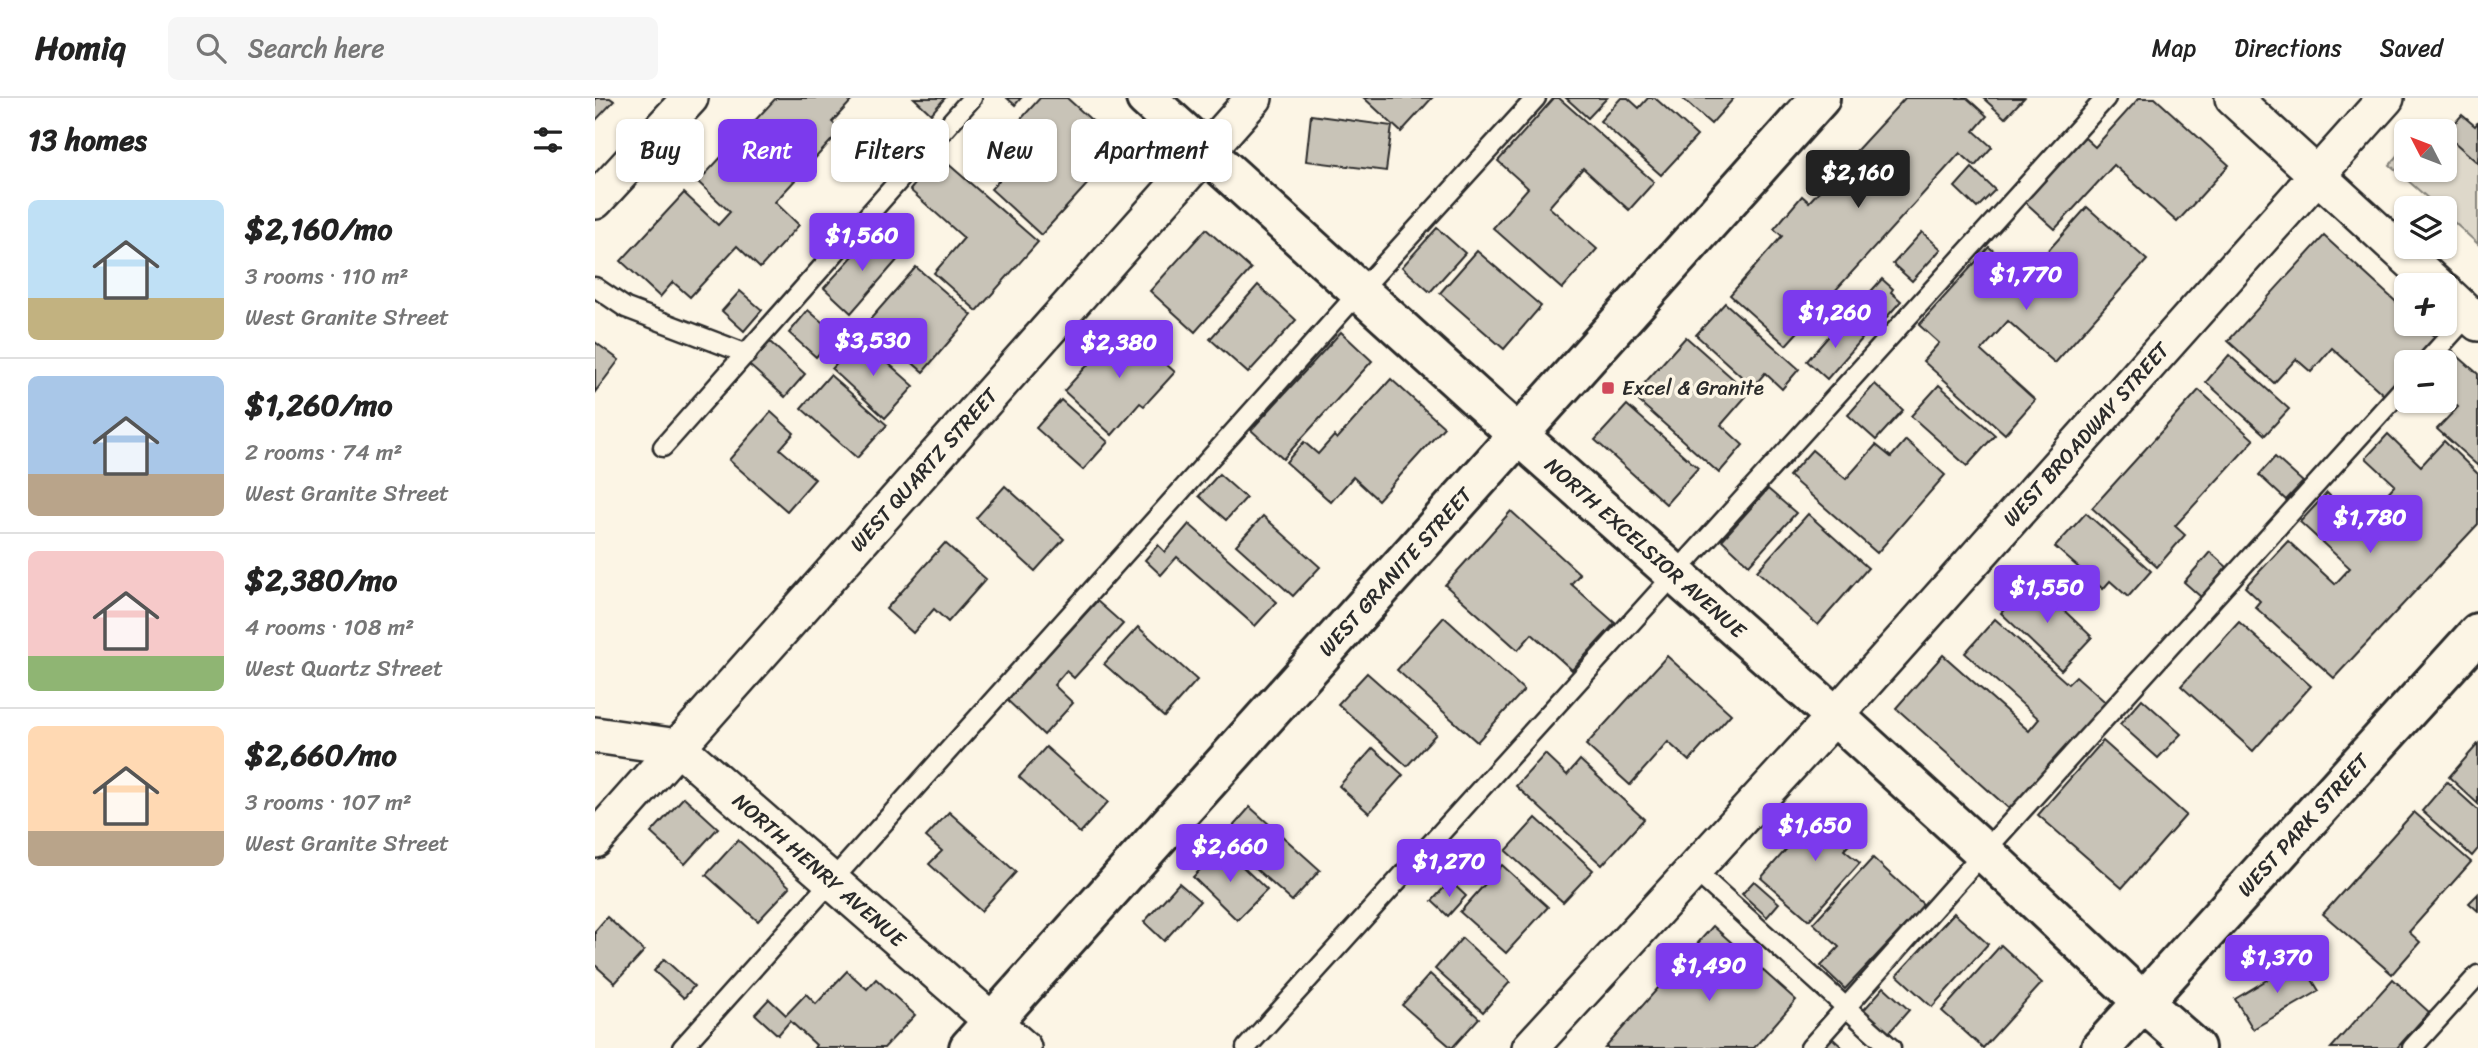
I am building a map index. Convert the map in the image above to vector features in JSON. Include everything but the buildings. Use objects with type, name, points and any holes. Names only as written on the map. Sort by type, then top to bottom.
[{"type":"street","points":[[595,201],[690,98]]},
{"type":"street","name":"NORTH EXCELSIOR AVENUE","points":[[1146,98],[1170,119]]},
{"type":"street","name":"WEST QUARTZ STREET","points":[[1232,122],[1254,98]]},
{"type":"street","name":"WEST GRANITE STREET","points":[[981,1035],[1820,98]]},
{"type":"street","points":[[2233,98],[2424,273]]},
{"type":"street","name":"WEST BROADWAY STREET","points":[[1530,1048],[1835,716],[2386,98]]},
{"type":"street","name":"NORTH EXCELSIOR AVENUE","points":[[1232,175],[1518,435],[1835,716],[2195,1048]]},
{"type":"street","name":"WEST QUARTZ STREET","points":[[595,840],[1179,182]]},
{"type":"street","name":"WEST PARK STREET","points":[[2101,1048],[2478,633]]},
{"type":"street","points":[[595,735],[678,747]]},
{"type":"street","name":"NORTH HENRY AVENUE","points":[[678,747],[832,881],[981,1035],[1023,1048]]},
{"type":"lane","points":[[663,447],[972,98]]},
{"type":"lane","points":[[682,1048],[1536,98]]},
{"type":"lane","points":[[1246,1048],[1674,572],[2106,98]]},
{"type":"lane","points":[[595,287],[626,308],[747,354]]},
{"type":"lane","points":[[2436,350],[2468,309]]},
{"type":"lane","points":[[1810,1048],[2394,398]]},
{"type":"lane","points":[[1693,869],[1891,1048]]},
{"type":"lane","points":[[2412,1048],[2478,975]]},
{"type":"shaded area","points":[[2457,144],[2478,163],[2478,244],[2457,225],[2457,196],[2425,196],[2409,182],[2457,182]]},
{"type":"place","name":"Excel & Granite","points":[[1608,388]]}]
